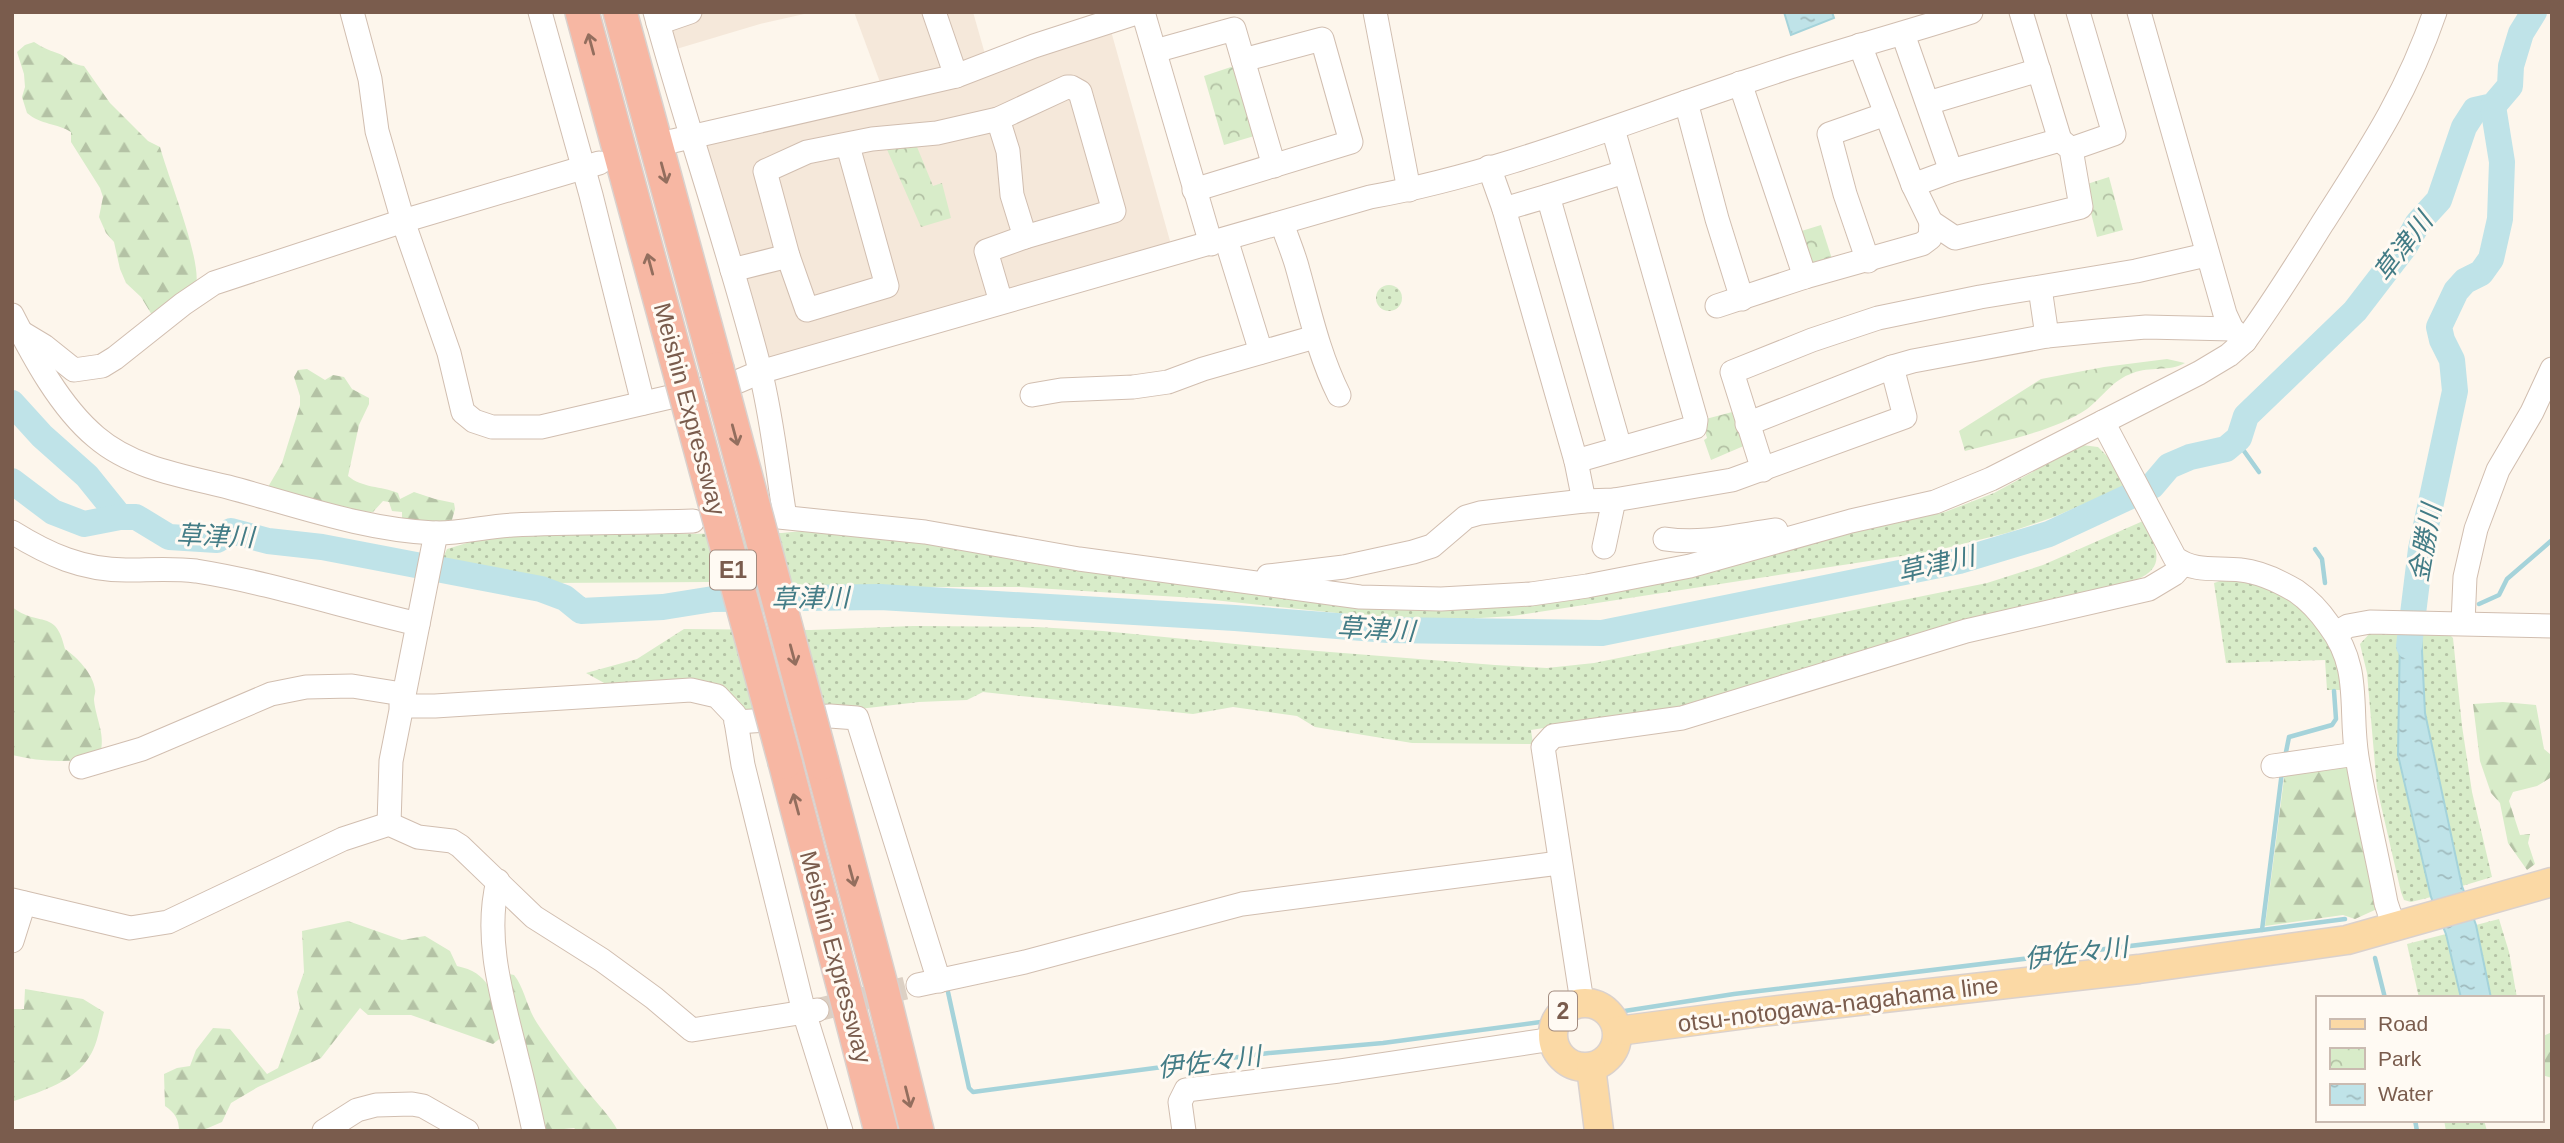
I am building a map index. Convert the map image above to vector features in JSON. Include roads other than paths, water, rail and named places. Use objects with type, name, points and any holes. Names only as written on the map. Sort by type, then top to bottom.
[{"type":"highway","name":"Meishin Expressway","points":[[582,12],[785,762],[881,1131]]},
{"type":"highway","name":"Meishin Expressway","points":[[620,12],[882,989],[917,1131]]},
{"type":"main road","name":"otsu-notogawa-nagahama line","points":[[1618,1031],[2139,969],[2347,940],[2552,882]]},
{"type":"main road","name":"2","points":[[1591,1067],[1580,1067],[1562,1057],[1553,1039],[1557,1019],[1563,1011],[1582,1002],[1602,1006],[1610,1013],[1618,1031]]},
{"type":"main road","points":[[1599,1131],[1591,1067],[1608,1058],[1614,1050],[1618,1031]]},
{"type":"street","points":[[352,12],[370,79],[377,131],[402,221],[449,353],[463,412],[474,421],[492,427],[541,428],[739,382],[760,372],[1001,302],[1370,197],[1409,190],[1489,167],[1613,129],[1740,83],[1970,12]]},
{"type":"street","points":[[540,12],[591,165],[643,403]]},
{"type":"street","points":[[690,12],[656,17],[682,138],[707,182],[760,372],[782,517],[925,532],[1079,559],[1360,597],[1476,598],[1587,586],[1690,566],[1808,533],[1935,502],[1992,479],[2229,355],[2239,335],[2271,306],[2380,135],[2402,95],[2435,12]]},
{"type":"street","points":[[934,12],[956,76]]},
{"type":"street","points":[[682,138],[956,76],[1034,46],[1141,12],[1195,190],[1219,241],[1261,352]]},
{"type":"street","points":[[1375,12],[1409,190]]},
{"type":"street","points":[[1931,222],[1955,238],[2081,207],[2065,145],[2021,12]]},
{"type":"street","points":[[1913,185],[1951,171],[2114,134],[2078,12]]},
{"type":"street","points":[[2139,12],[2206,255],[2225,314],[2239,335]]},
{"type":"street","points":[[1155,51],[1234,29],[1274,166]]},
{"type":"street","points":[[1903,34],[1951,171]]},
{"type":"street","points":[[1195,190],[1351,142],[1322,39],[1243,60]]},
{"type":"street","points":[[1717,306],[1805,277],[1922,244],[1930,238],[1931,222],[1913,185],[1860,46]]},
{"type":"street","points":[[1928,103],[2039,70]]},
{"type":"street","points":[[1740,83],[1805,277]]},
{"type":"street","points":[[848,146],[887,286],[807,310],[788,256],[765,171],[807,152],[848,146],[872,139],[937,132],[998,119],[1066,87],[1076,89],[1083,101],[1114,211],[986,251],[1001,302]]},
{"type":"street","points":[[1686,102],[1717,219],[1742,299]]},
{"type":"street","points":[[1868,261],[1845,194],[1829,134],[1886,114]]},
{"type":"street","points":[[998,119],[1008,151],[1013,195],[1025,237]]},
{"type":"street","points":[[1576,461],[1695,427],[1696,420],[1613,129]]},
{"type":"street","points":[[15,321],[74,370],[102,366],[214,283],[402,221],[591,165]]},
{"type":"street","points":[[1489,167],[1504,209],[1576,461],[1584,501]]},
{"type":"street","points":[[1504,209],[1624,172]]},
{"type":"street","points":[[1548,196],[1620,448]]},
{"type":"street","points":[[1282,223],[1298,268],[1315,337],[1325,367],[1339,395]]},
{"type":"street","points":[[1763,470],[1732,372],[1812,340],[1878,318],[2136,271],[2206,255]]},
{"type":"street","points":[[732,270],[788,256]]},
{"type":"street","points":[[2040,288],[2047,336]]},
{"type":"street","points":[[15,321],[26,345],[76,417],[115,450],[152,468],[434,542],[491,526],[693,521]]},
{"type":"street","points":[[1748,424],[1892,367],[2047,336],[2146,327],[2239,335]]},
{"type":"street","points":[[1032,395],[1061,390],[1133,387],[1168,382],[1315,337]]},
{"type":"street","points":[[1241,580],[1389,559],[1433,546],[1466,516],[1584,501],[1614,500],[1721,482],[1763,470],[1905,416],[1892,367]]},
{"type":"street","points":[[2459,623],[2465,577],[2476,529],[2498,470],[2532,412],[2552,369]]},
{"type":"street","points":[[2103,422],[2175,558],[2183,564],[2202,569],[2242,570],[2270,577],[2298,593],[2315,607],[2336,633],[2352,675],[2356,754],[2386,903],[2404,924]]},
{"type":"street","points":[[1604,547],[1614,500]]},
{"type":"street","points":[[1665,539],[1685,542],[1775,530],[1808,533]]},
{"type":"street","points":[[12,532],[51,555],[87,567],[192,571],[291,592],[417,627]]},
{"type":"street","points":[[389,824],[391,761],[434,542]]},
{"type":"street","points":[[1582,1002],[1542,747],[1553,736],[1682,718],[1966,631],[2149,589],[2174,574],[2183,564]]},
{"type":"street","points":[[2336,633],[2352,625],[2370,622],[2552,626]]},
{"type":"street","points":[[81,767],[142,749],[271,694],[306,687],[352,686],[403,694],[435,706],[691,690],[717,696],[735,715],[743,765],[841,1131]]},
{"type":"street","points":[[736,722],[830,716],[857,718],[928,983],[1025,962],[1242,904],[1559,863]]},
{"type":"street","points":[[2273,766],[2356,754]]},
{"type":"street","points":[[12,941],[18,901],[130,928],[168,922],[343,839],[389,824],[418,837],[452,841],[534,917],[613,968],[692,1030],[810,1011]]},
{"type":"street","points":[[498,881],[493,902],[493,935],[499,990],[534,1131]]},
{"type":"street","points":[[1184,1131],[1180,1101],[1186,1090],[1339,1071],[1553,1039]]},
{"type":"street","points":[[324,1131],[357,1110],[376,1105],[412,1104],[422,1106],[467,1131]]},
{"type":"water","points":[[1784,12],[1832,12],[1834,18],[1791,35]]},
{"type":"water","points":[[2421,630],[2425,713],[2462,886],[2476,925],[2491,996],[2461,996],[2446,934],[2431,897],[2398,755],[2400,632]]},
{"type":"waterway","name":"草津川","points":[[12,481],[53,512],[84,524],[120,517],[136,517],[169,537],[217,540],[231,531],[268,541],[322,547],[541,589],[565,598],[581,611],[663,607],[713,599],[880,597],[1388,630],[1602,633],[1959,561],[2049,534],[2152,486],[2169,466],[2190,457],[2226,449],[2239,438],[2246,416],[2355,311],[2405,246],[2418,223],[2439,200],[2464,127],[2475,110],[2493,106],[2510,86],[2511,66],[2521,33],[2534,12]]},
{"type":"waterway","name":"金勝川","points":[[2409,646],[2421,549],[2455,391],[2452,360],[2439,327],[2456,291],[2465,281],[2481,273],[2491,259],[2500,219],[2502,162],[2493,106]]},
{"type":"waterway","name":"草津川","points":[[12,403],[42,436],[87,476],[120,517]]},
{"type":"waterway","name":"伊佐々川","points":[[2239,438],[2239,444],[2259,472]]},
{"type":"waterway","name":"伊佐々川","points":[[2479,604],[2499,595],[2507,579],[2552,540]]},
{"type":"waterway","name":"伊佐々川","points":[[2315,549],[2322,559],[2325,583]]},
{"type":"waterway","name":"伊佐々川","points":[[2285,757],[2289,737],[2332,725],[2336,719],[2334,691]]},
{"type":"waterway","name":"伊佐々川","points":[[1618,1012],[1734,994],[2262,930],[2282,772]]},
{"type":"waterway","points":[[2262,930],[2345,919]]},
{"type":"waterway","points":[[2375,958],[2384,996]]},
{"type":"waterway","name":"伊佐々川","points":[[948,992],[969,1088],[973,1092],[1269,1053],[1383,1043],[1548,1021]]},
{"type":"waterway","points":[[2415,1122],[2417,1131]]},
{"type":"tunnel","points":[[817,1010],[918,985]]}]
